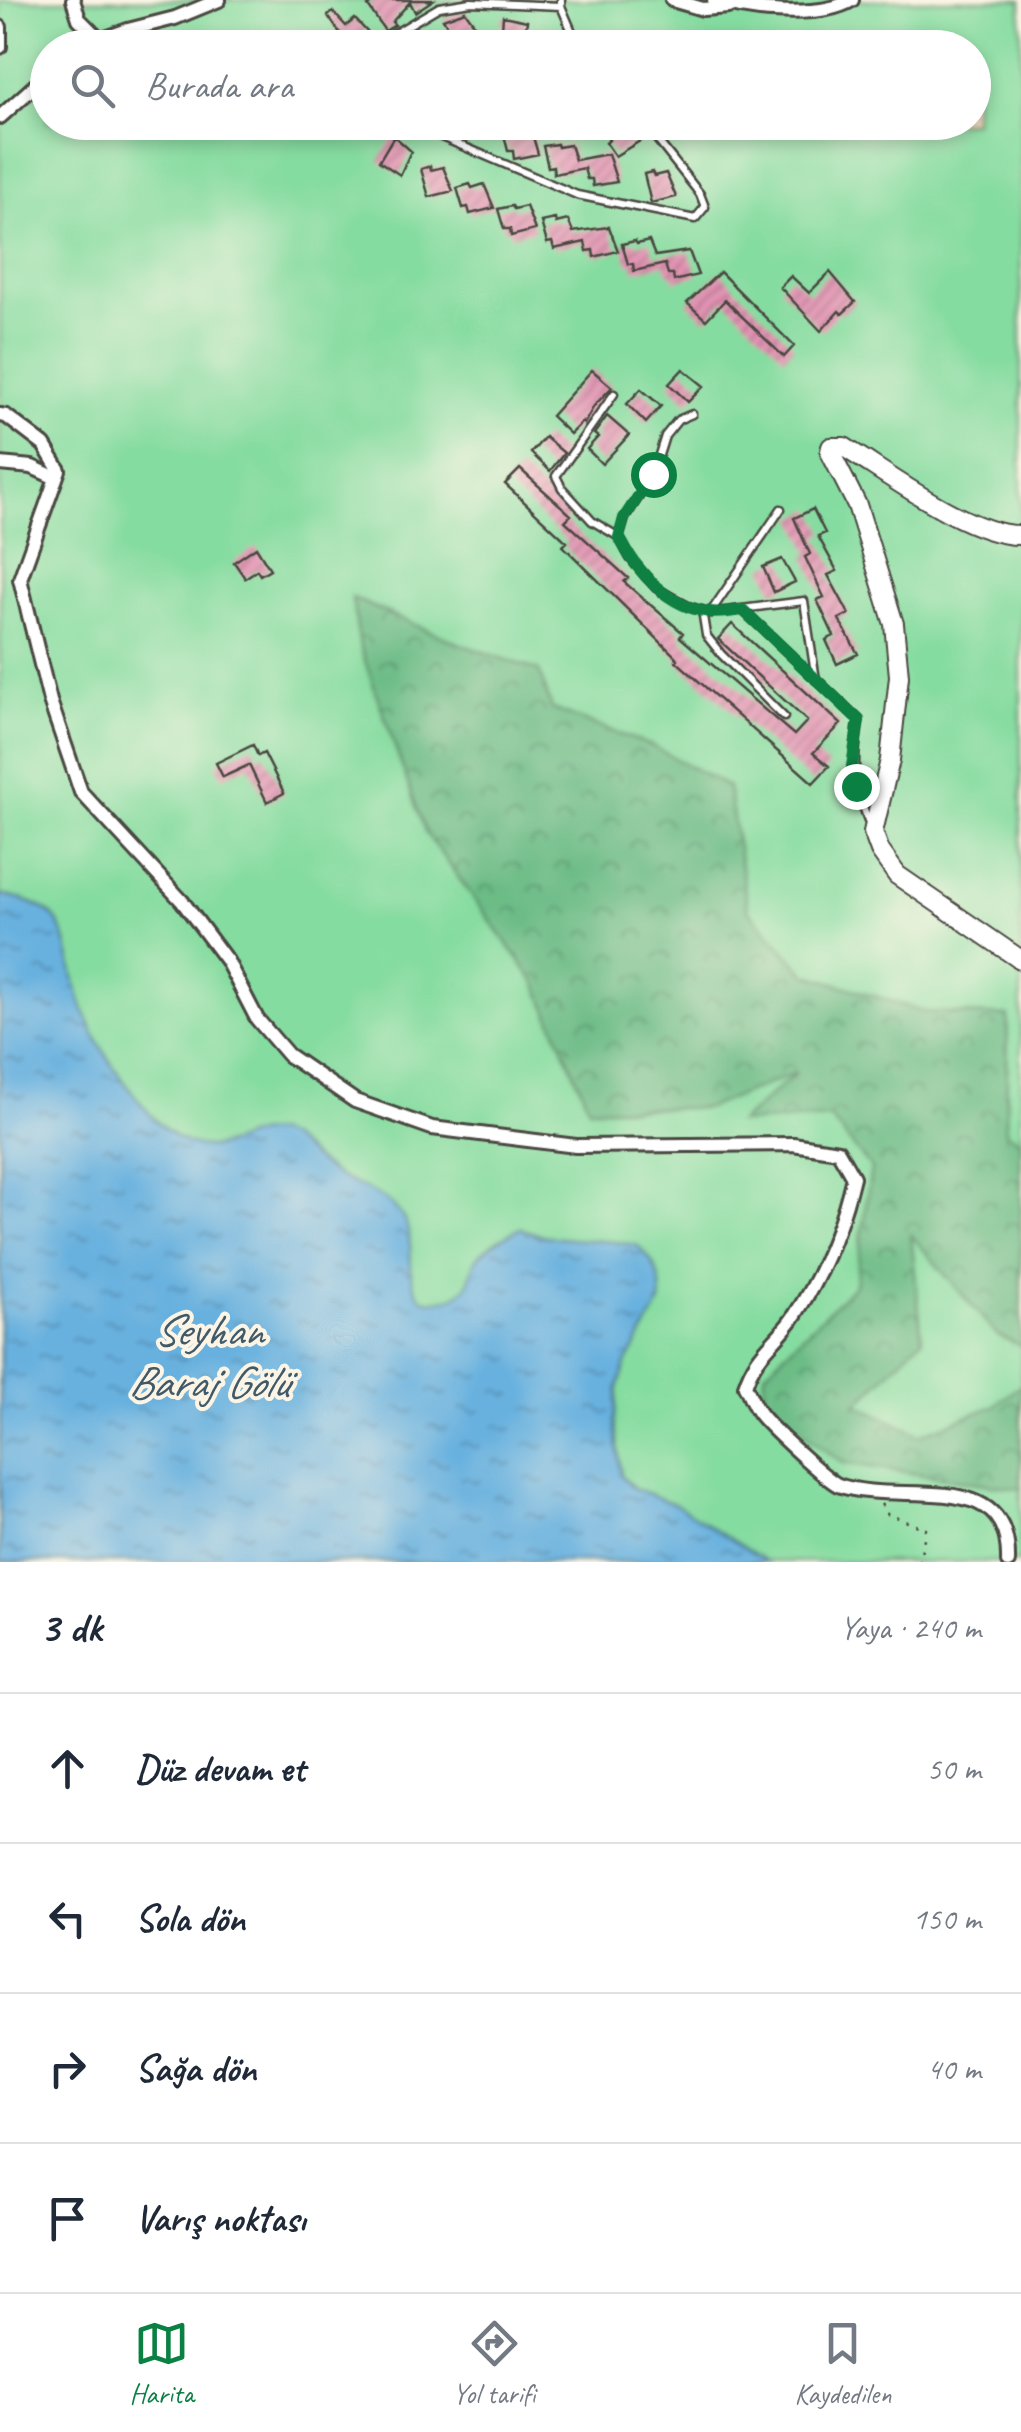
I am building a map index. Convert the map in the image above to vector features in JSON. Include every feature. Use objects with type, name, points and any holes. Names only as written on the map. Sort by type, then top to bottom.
[{"type":"street","points":[[73,0],[80,19],[91,30]]},
{"type":"street","points":[[129,30],[175,18],[218,0]]},
{"type":"street","points":[[672,0],[703,9],[837,9],[852,0]]},
{"type":"street","points":[[714,0],[735,6]]},
{"type":"street","points":[[0,27],[0,46]]},
{"type":"street","points":[[0,118],[30,90]]},
{"type":"street","points":[[0,415],[44,445],[59,470],[20,579],[50,701],[81,792],[182,901],[227,962],[257,1019],[288,1055],[354,1101],[432,1128],[576,1146],[793,1144],[838,1151],[853,1177],[844,1219],[794,1316],[752,1364],[745,1386],[760,1415],[834,1483],[874,1494],[961,1495],[991,1508],[1008,1540],[1008,1562]]},
{"type":"street","points":[[1021,535],[1004,536],[957,516],[844,448],[831,447],[857,505],[894,624],[897,693],[890,760],[873,832],[880,851],[897,875],[1021,960]]},
{"type":"street","points":[[0,464],[32,467],[56,478]]},
{"type":"lane","points":[[400,30],[439,7],[471,2],[561,3],[572,30]]},
{"type":"lane","points":[[448,140],[576,195],[695,219],[705,207],[700,194],[658,140]]},
{"type":"lane","points":[[614,394],[556,476],[562,488],[592,521],[619,537],[630,558],[656,588],[706,611],[804,601],[816,680]]},
{"type":"lane","points":[[619,537],[624,518],[653,474],[665,436],[678,420],[692,414]]},
{"type":"lane","points":[[782,509],[706,611],[706,635],[784,717]]},
{"type":"lane","points":[[743,610],[859,720],[852,766],[858,796],[873,832]]},
{"type":"path","points":[[874,1494],[887,1514],[926,1529],[919,1562]]},
{"type":"green space","points":[[0,0],[1021,0],[1021,1562],[0,1562]]},
{"type":"green space","points":[[352,598],[460,644],[539,671],[552,709],[652,746],[728,787],[748,910],[806,974],[924,1012],[1008,1016],[1006,1132],[1021,1141],[1021,1346],[997,1335],[911,1235],[922,1339],[857,1404],[920,1435],[994,1406],[1021,1385],[1021,1489],[843,1463],[764,1404],[765,1372],[855,1285],[871,1168],[830,1118],[739,1123],[796,1073],[707,1108],[589,1108],[536,983],[425,832],[360,647]]},
{"type":"water","name":"Seyhan Baraj Gölü","points":[[0,894],[40,907],[59,925],[95,1035],[121,1077],[157,1122],[180,1139],[207,1147],[257,1134],[278,1134],[330,1171],[381,1197],[404,1220],[410,1240],[413,1283],[423,1299],[441,1300],[459,1294],[479,1256],[520,1228],[549,1237],[638,1246],[657,1272],[661,1295],[618,1388],[615,1422],[621,1476],[634,1488],[677,1505],[767,1562],[0,1562]]},
{"type":"building","points":[[374,0],[433,0],[415,12],[410,2],[392,22],[395,25],[387,30],[368,6]]},
{"type":"building","points":[[465,11],[479,30],[450,30],[443,19]]},
{"type":"building","points":[[333,12],[346,26],[355,19],[365,30],[338,30],[328,16]]},
{"type":"building","points":[[503,16],[527,21],[526,30],[502,30]]},
{"type":"building","points":[[392,140],[399,140],[411,151],[400,175],[379,161]]},
{"type":"building","points":[[505,140],[534,140],[538,154],[514,159],[513,151],[508,151]]},
{"type":"building","points":[[609,140],[640,141],[615,156],[606,143]]},
{"type":"building","points":[[570,145],[575,160],[608,154],[617,182],[593,186],[584,168],[554,174],[553,166],[548,167],[543,146]]},
{"type":"building","points":[[430,166],[431,170],[443,167],[453,191],[429,197],[421,169]]},
{"type":"building","points":[[652,172],[654,176],[666,173],[676,197],[651,203],[644,174]]},
{"type":"building","points":[[470,184],[472,188],[484,184],[494,208],[470,214],[468,207],[463,208],[457,188]]},
{"type":"building","points":[[526,206],[535,230],[511,236],[510,229],[504,229],[498,209]]},
{"type":"building","points":[[555,219],[556,223],[568,220],[573,232],[609,227],[618,251],[594,257],[585,242],[554,249],[552,242],[547,243],[541,222]]},
{"type":"building","points":[[649,241],[655,256],[689,251],[698,275],[674,281],[665,264],[634,271],[622,244]]},
{"type":"building","points":[[720,272],[794,346],[784,357],[725,300],[706,320],[687,303]]},
{"type":"building","points":[[830,272],[855,302],[842,314],[839,311],[821,331],[780,287],[791,276],[809,293]]},
{"type":"building","points":[[683,369],[704,386],[688,402],[669,384]]},
{"type":"building","points":[[592,370],[612,387],[584,424],[570,434],[551,416]]},
{"type":"building","points":[[641,389],[661,406],[646,423],[627,404]]},
{"type":"building","points":[[607,416],[629,435],[602,464],[587,449],[598,437],[594,434]]},
{"type":"building","points":[[545,437],[564,453],[550,471],[531,453]]},
{"type":"building","points":[[520,469],[571,515],[565,521],[628,578],[624,582],[683,633],[680,637],[794,735],[807,721],[718,639],[732,624],[841,724],[813,753],[829,766],[813,783],[676,661],[563,546],[567,542],[505,484]]},
{"type":"building","points":[[813,509],[825,533],[818,536],[837,571],[828,575],[849,614],[839,619],[858,654],[837,664],[826,640],[834,636],[817,600],[824,597],[805,557],[810,554],[794,518]]},
{"type":"building","points":[[256,547],[270,569],[260,575],[257,570],[245,578],[234,562]]},
{"type":"building","points":[[782,559],[795,582],[774,592],[763,567]]},
{"type":"building","points":[[253,745],[258,756],[264,753],[284,793],[267,802],[249,765],[223,777],[216,763]]},
{"type":"route","points":[[653,474],[624,518],[619,537],[630,558],[656,588],[688,606],[710,612],[743,610],[859,720],[852,766],[856,786]]}]
